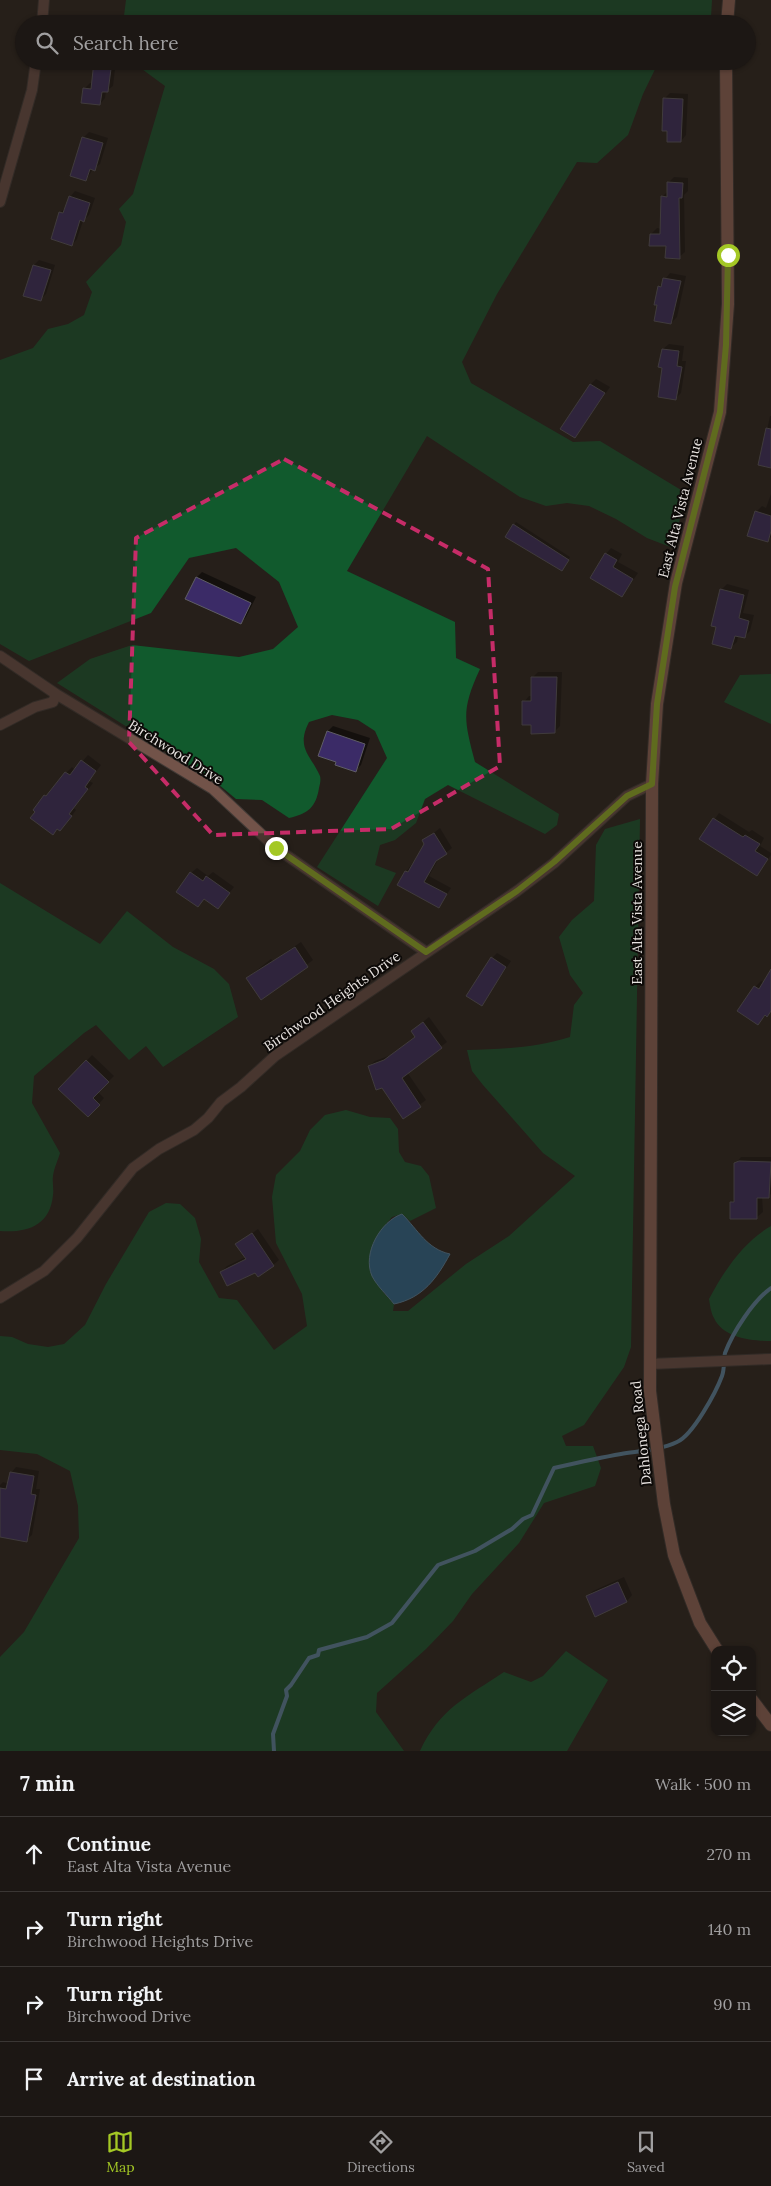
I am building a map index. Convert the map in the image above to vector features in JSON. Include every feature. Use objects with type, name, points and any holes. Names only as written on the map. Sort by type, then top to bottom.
[{"type":"main road","points":[[728,15],[729,0]]},
{"type":"main road","name":"East Alta Vista Avenue","points":[[651,1202],[652,784],[657,704],[675,587],[720,412],[728,304],[726,70]]},
{"type":"main road","name":"Dahlonega Road","points":[[651,1202],[650,1392],[664,1504],[674,1555],[700,1623],[715,1646]]},
{"type":"main road","points":[[756,1705],[771,1725]]},
{"type":"street","points":[[43,15],[44,0]]},
{"type":"street","points":[[0,202],[32,90],[35,70]]},
{"type":"street","name":"Birchwood Drive","points":[[0,656],[56,694],[213,789],[276,848],[426,952]]},
{"type":"street","points":[[0,725],[35,707],[53,702],[56,694]]},
{"type":"street","name":"Birchwood Heights Drive","points":[[0,1298],[44,1271],[77,1238],[133,1168],[159,1149],[194,1130],[222,1102],[275,1056],[517,891],[554,862],[627,796],[652,784]]},
{"type":"street","points":[[650,1364],[771,1359]]},
{"type":"highlighted area","points":[[284,459],[488,569],[500,766],[391,829],[213,835],[129,742],[136,538]]},
{"type":"green space","points":[[126,0],[712,0],[711,15],[124,15]]},
{"type":"green space","points":[[143,70],[655,70],[643,94],[628,135],[597,163],[577,162],[497,294],[462,362],[471,383],[573,442],[600,441],[686,493],[673,548],[647,538],[616,519],[589,506],[567,503],[546,506],[520,497],[427,436],[347,571],[455,622],[456,658],[480,669],[470,695],[466,715],[468,736],[475,762],[559,814],[557,825],[545,834],[448,785],[425,799],[416,823],[395,840],[380,845],[375,865],[396,873],[378,906],[317,867],[387,758],[375,731],[358,720],[332,715],[309,722],[305,731],[304,745],[320,776],[318,795],[310,809],[289,818],[262,800],[236,799],[218,784],[57,683],[90,659],[132,645],[239,657],[273,649],[298,627],[279,582],[236,548],[189,558],[151,613],[29,661],[0,644],[0,360],[33,348],[48,329],[68,324],[84,315],[92,292],[86,282],[121,245],[126,222],[119,209],[133,194],[165,86]]},
{"type":"green space","points":[[771,674],[771,724],[724,702],[740,675]]},
{"type":"green space","points":[[640,819],[631,1347],[624,1367],[584,1425],[562,1436],[566,1446],[593,1446],[601,1468],[595,1486],[544,1503],[519,1543],[472,1594],[453,1621],[426,1649],[377,1693],[376,1712],[404,1751],[0,1751],[0,1657],[24,1632],[79,1538],[78,1506],[70,1471],[37,1454],[0,1450],[0,1336],[12,1337],[28,1344],[48,1347],[64,1344],[85,1325],[106,1284],[149,1212],[166,1203],[180,1204],[195,1218],[201,1239],[199,1262],[219,1298],[237,1300],[274,1350],[307,1326],[302,1294],[276,1243],[272,1197],[276,1175],[300,1151],[310,1130],[325,1115],[346,1110],[370,1117],[390,1118],[398,1129],[399,1152],[405,1162],[421,1166],[429,1176],[436,1208],[410,1221],[402,1214],[392,1217],[374,1243],[383,1292],[394,1304],[393,1311],[408,1311],[466,1264],[509,1236],[575,1176],[543,1153],[483,1085],[472,1071],[467,1050],[532,1046],[570,1037],[574,1005],[583,993],[570,975],[559,937],[572,920],[594,901],[596,845],[605,829]]},
{"type":"green space","points":[[0,883],[100,944],[127,911],[173,947],[214,969],[229,984],[238,1017],[163,1067],[146,1046],[129,1060],[96,1025],[34,1076],[32,1103],[60,1153],[53,1178],[51,1206],[47,1214],[36,1225],[19,1231],[0,1231]]},
{"type":"green space","points":[[771,1226],[771,1341],[739,1337],[718,1325],[712,1314],[709,1299],[735,1258],[752,1240]]},
{"type":"green space","points":[[566,1651],[608,1680],[567,1751],[420,1751],[436,1724],[466,1697],[504,1672],[531,1682],[543,1676]]},
{"type":"water","points":[[402,1214],[423,1238],[435,1248],[450,1254],[428,1286],[413,1297],[394,1304],[372,1276],[370,1258],[375,1239],[387,1223]]},
{"type":"building","points":[[93,70],[111,70],[108,92],[102,92],[100,105],[81,103],[83,88],[91,89]]},
{"type":"building","points":[[663,98],[683,99],[681,142],[667,142],[667,131],[662,131]]},
{"type":"building","points":[[82,137],[103,143],[95,171],[90,169],[86,181],[70,176]]},
{"type":"building","points":[[667,182],[683,183],[682,198],[679,198],[680,259],[665,258],[666,246],[649,246],[650,234],[660,234],[661,196],[667,197]]},
{"type":"building","points":[[69,196],[90,203],[84,222],[80,220],[72,246],[51,239],[59,212],[63,213]]},
{"type":"building","points":[[33,265],[51,270],[41,301],[23,296]]},
{"type":"building","points":[[663,278],[681,281],[671,324],[654,321],[657,305],[654,305],[658,286],[661,287]]},
{"type":"building","points":[[662,349],[679,351],[677,366],[682,367],[676,400],[658,397],[662,368],[658,367]]},
{"type":"building","points":[[590,384],[605,393],[575,438],[560,429]]},
{"type":"building","points":[[766,428],[771,429],[771,468],[758,465]]},
{"type":"building","points":[[755,511],[771,516],[771,531],[768,542],[747,536]]},
{"type":"building","points":[[513,524],[569,560],[562,571],[505,537]]},
{"type":"building","points":[[605,553],[617,560],[613,567],[633,579],[622,597],[590,578]]},
{"type":"building","points":[[196,577],[251,603],[241,624],[185,599]]},
{"type":"building","points":[[720,589],[744,595],[739,618],[749,621],[745,638],[735,636],[731,649],[712,644],[716,627],[711,626]]},
{"type":"building","points":[[531,677],[557,677],[555,733],[531,734],[531,725],[522,725],[522,701],[531,701]]},
{"type":"building","points":[[327,731],[365,744],[356,772],[335,765],[336,762],[318,756]]},
{"type":"building","points":[[81,760],[96,771],[85,787],[88,789],[69,814],[72,816],[60,831],[57,829],[53,835],[30,818],[35,812],[33,810],[44,795],[46,796],[65,772],[70,775]]},
{"type":"building","points":[[713,818],[743,837],[745,835],[760,844],[755,851],[768,859],[757,876],[699,839]]},
{"type":"building","points":[[434,833],[447,854],[436,861],[424,882],[447,894],[439,908],[397,885],[405,871],[408,872],[424,844],[422,840]]},
{"type":"building","points":[[190,872],[203,881],[206,876],[230,893],[218,909],[204,899],[198,907],[176,892]]},
{"type":"building","points":[[295,947],[308,967],[261,1000],[246,978]]},
{"type":"building","points":[[491,957],[506,967],[482,1006],[466,996]]},
{"type":"building","points":[[771,969],[771,1011],[767,1017],[765,1015],[758,1025],[737,1011],[754,986],[759,989]]},
{"type":"building","points":[[423,1022],[442,1048],[402,1078],[421,1107],[403,1119],[382,1088],[376,1090],[368,1066],[384,1060],[415,1037],[411,1031]]},
{"type":"building","points":[[86,1060],[109,1082],[93,1098],[100,1105],[88,1117],[58,1089]]},
{"type":"building","points":[[739,1161],[771,1162],[769,1198],[757,1198],[757,1219],[730,1219],[730,1202],[734,1202],[734,1163]]},
{"type":"building","points":[[252,1233],[274,1266],[258,1277],[255,1273],[227,1286],[220,1272],[246,1259],[235,1244]]},
{"type":"building","points":[[10,1472],[34,1476],[31,1494],[36,1495],[27,1542],[0,1537],[0,1488],[6,1489]]},
{"type":"building","points":[[618,1582],[627,1602],[595,1617],[586,1596]]},
{"type":"waterway","points":[[274,1751],[273,1734],[287,1696],[286,1690],[309,1658],[318,1655],[319,1650],[367,1637],[392,1623],[438,1565],[475,1551],[532,1515],[554,1468],[657,1449],[671,1445],[683,1438],[697,1422],[715,1392],[723,1373],[725,1353],[738,1327],[757,1301],[771,1288]]},
{"type":"route","points":[[276,848],[426,952],[517,891],[554,862],[627,796],[652,784],[657,704],[675,587],[720,412],[726,345],[728,255]]}]
